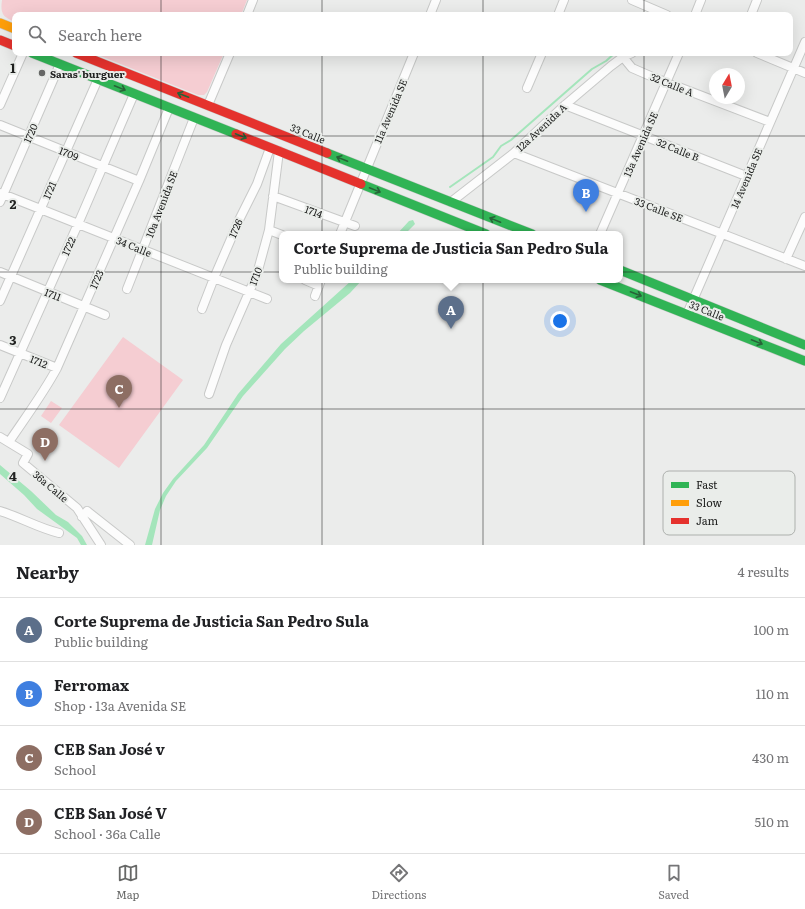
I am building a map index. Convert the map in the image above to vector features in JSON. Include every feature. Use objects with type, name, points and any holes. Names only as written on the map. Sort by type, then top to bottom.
[{"type":"main road","points":[[0,23],[12,28]]},
{"type":"main road","points":[[0,40],[12,45]]},
{"type":"main road","points":[[40,56],[478,231]]},
{"type":"main road","name":"33 Calle","points":[[84,56],[524,231]]},
{"type":"main road","name":"33 Calle","points":[[623,271],[805,345]]},
{"type":"main road","name":"33 Calle","points":[[608,283],[805,361]]},
{"type":"street","points":[[248,12],[253,0]]},
{"type":"street","points":[[431,12],[436,0]]},
{"type":"street","points":[[559,12],[564,0]]},
{"type":"street","points":[[632,0],[660,12]]},
{"type":"street","points":[[696,12],[701,0]]},
{"type":"street","points":[[752,12],[757,0]]},
{"type":"street","name":"14 Avenida SE","points":[[687,314],[805,42]]},
{"type":"street","points":[[0,105],[22,56]]},
{"type":"street","points":[[208,105],[229,56]]},
{"type":"street","name":"11a Avenida SE","points":[[341,231],[413,56]]},
{"type":"street","points":[[527,88],[541,56]]},
{"type":"street","name":"13a Avenida SE","points":[[601,231],[678,56]]},
{"type":"street","points":[[764,56],[805,73]]},
{"type":"street","name":"32 Calle A","points":[[623,57],[632,68],[667,83],[770,122]]},
{"type":"street","name":"12a Avenida A","points":[[450,202],[514,153],[566,105],[623,57]]},
{"type":"street","name":"1720","points":[[1,197],[29,137],[60,64]]},
{"type":"street","name":"1721","points":[[0,301],[98,79]]},
{"type":"street","name":"1722","points":[[0,398],[134,94]]},
{"type":"street","name":"32 Calle B","points":[[566,105],[746,176]]},
{"type":"street","name":"1723","points":[[9,442],[46,388],[57,368],[139,181],[169,108]]},
{"type":"street","name":"10a Avenida SE","points":[[127,289],[194,118]]},
{"type":"street","name":"1709","points":[[0,126],[139,181]]},
{"type":"street","name":"1726","points":[[202,309],[240,218],[257,184],[270,148]]},
{"type":"street","name":"1710","points":[[209,394],[226,345],[257,274],[269,230],[279,152]]},
{"type":"street","name":"33 Calle SE","points":[[514,153],[805,266]]},
{"type":"street","name":"1714","points":[[273,196],[355,226]]},
{"type":"street","name":"34 Calle","points":[[1,197],[40,209],[267,299]]},
{"type":"street","points":[[786,259],[805,217]]},
{"type":"street","points":[[269,230],[279,234]]},
{"type":"street","name":"1711","points":[[0,272],[105,315]]},
{"type":"street","points":[[315,296],[320,283]]},
{"type":"street","name":"1712","points":[[0,345],[57,368]]},
{"type":"street","name":"36a Calle","points":[[0,438],[28,454],[23,463],[77,508],[101,545]]},
{"type":"street","points":[[0,511],[45,530],[59,533]]},
{"type":"street","points":[[82,517],[87,511],[130,545]]},
{"type":"shaded area","points":[[2,0],[247,0],[242,12],[12,12],[12,20],[5,17],[2,9]]},
{"type":"shaded area","points":[[100,56],[223,56],[207,92],[204,95],[198,95]]},
{"type":"shaded area","points":[[413,220],[415,224],[408,231],[400,231],[409,221]]},
{"type":"shaded area","points":[[349,283],[359,283],[350,293],[304,331],[285,349],[243,396],[207,448],[176,481],[166,496],[160,510],[152,545],[145,545],[155,509],[163,493],[173,479],[204,445],[238,394],[281,344]]},
{"type":"shaded area","points":[[123,337],[183,380],[119,468],[59,425]]},
{"type":"shaded area","points":[[51,401],[62,408],[51,423],[41,416]]},
{"type":"shaded area","points":[[0,465],[31,491],[56,515],[68,522],[82,536],[87,545],[81,545],[77,538],[37,509],[24,495],[0,474]]},
{"type":"waterway","points":[[450,187],[493,157],[501,146],[511,140],[592,69],[612,56]]},
{"type":"traffic: fast","points":[[40,56],[236,134]]},
{"type":"traffic: fast","points":[[327,153],[524,231]]},
{"type":"traffic: fast","points":[[361,184],[478,231]]},
{"type":"traffic: fast","points":[[623,271],[805,345]]},
{"type":"traffic: fast","points":[[608,283],[805,361]]},
{"type":"traffic: slow","points":[[0,23],[12,28]]},
{"type":"traffic: jam","points":[[0,40],[12,45]]},
{"type":"traffic: jam","points":[[84,56],[327,153]]},
{"type":"traffic: jam","points":[[236,134],[361,184]]},
{"type":"place","name":"Saras' burguer","points":[[42,73]]},
{"type":"place","name":"Ferromax","points":[[586,212]]},
{"type":"place","name":"Corte Suprema de Justicia San Pedro Sula","points":[[451,329]]},
{"type":"place","name":"CEB San José v","points":[[119,408]]},
{"type":"place","name":"CEB San José V","points":[[45,461]]}]
